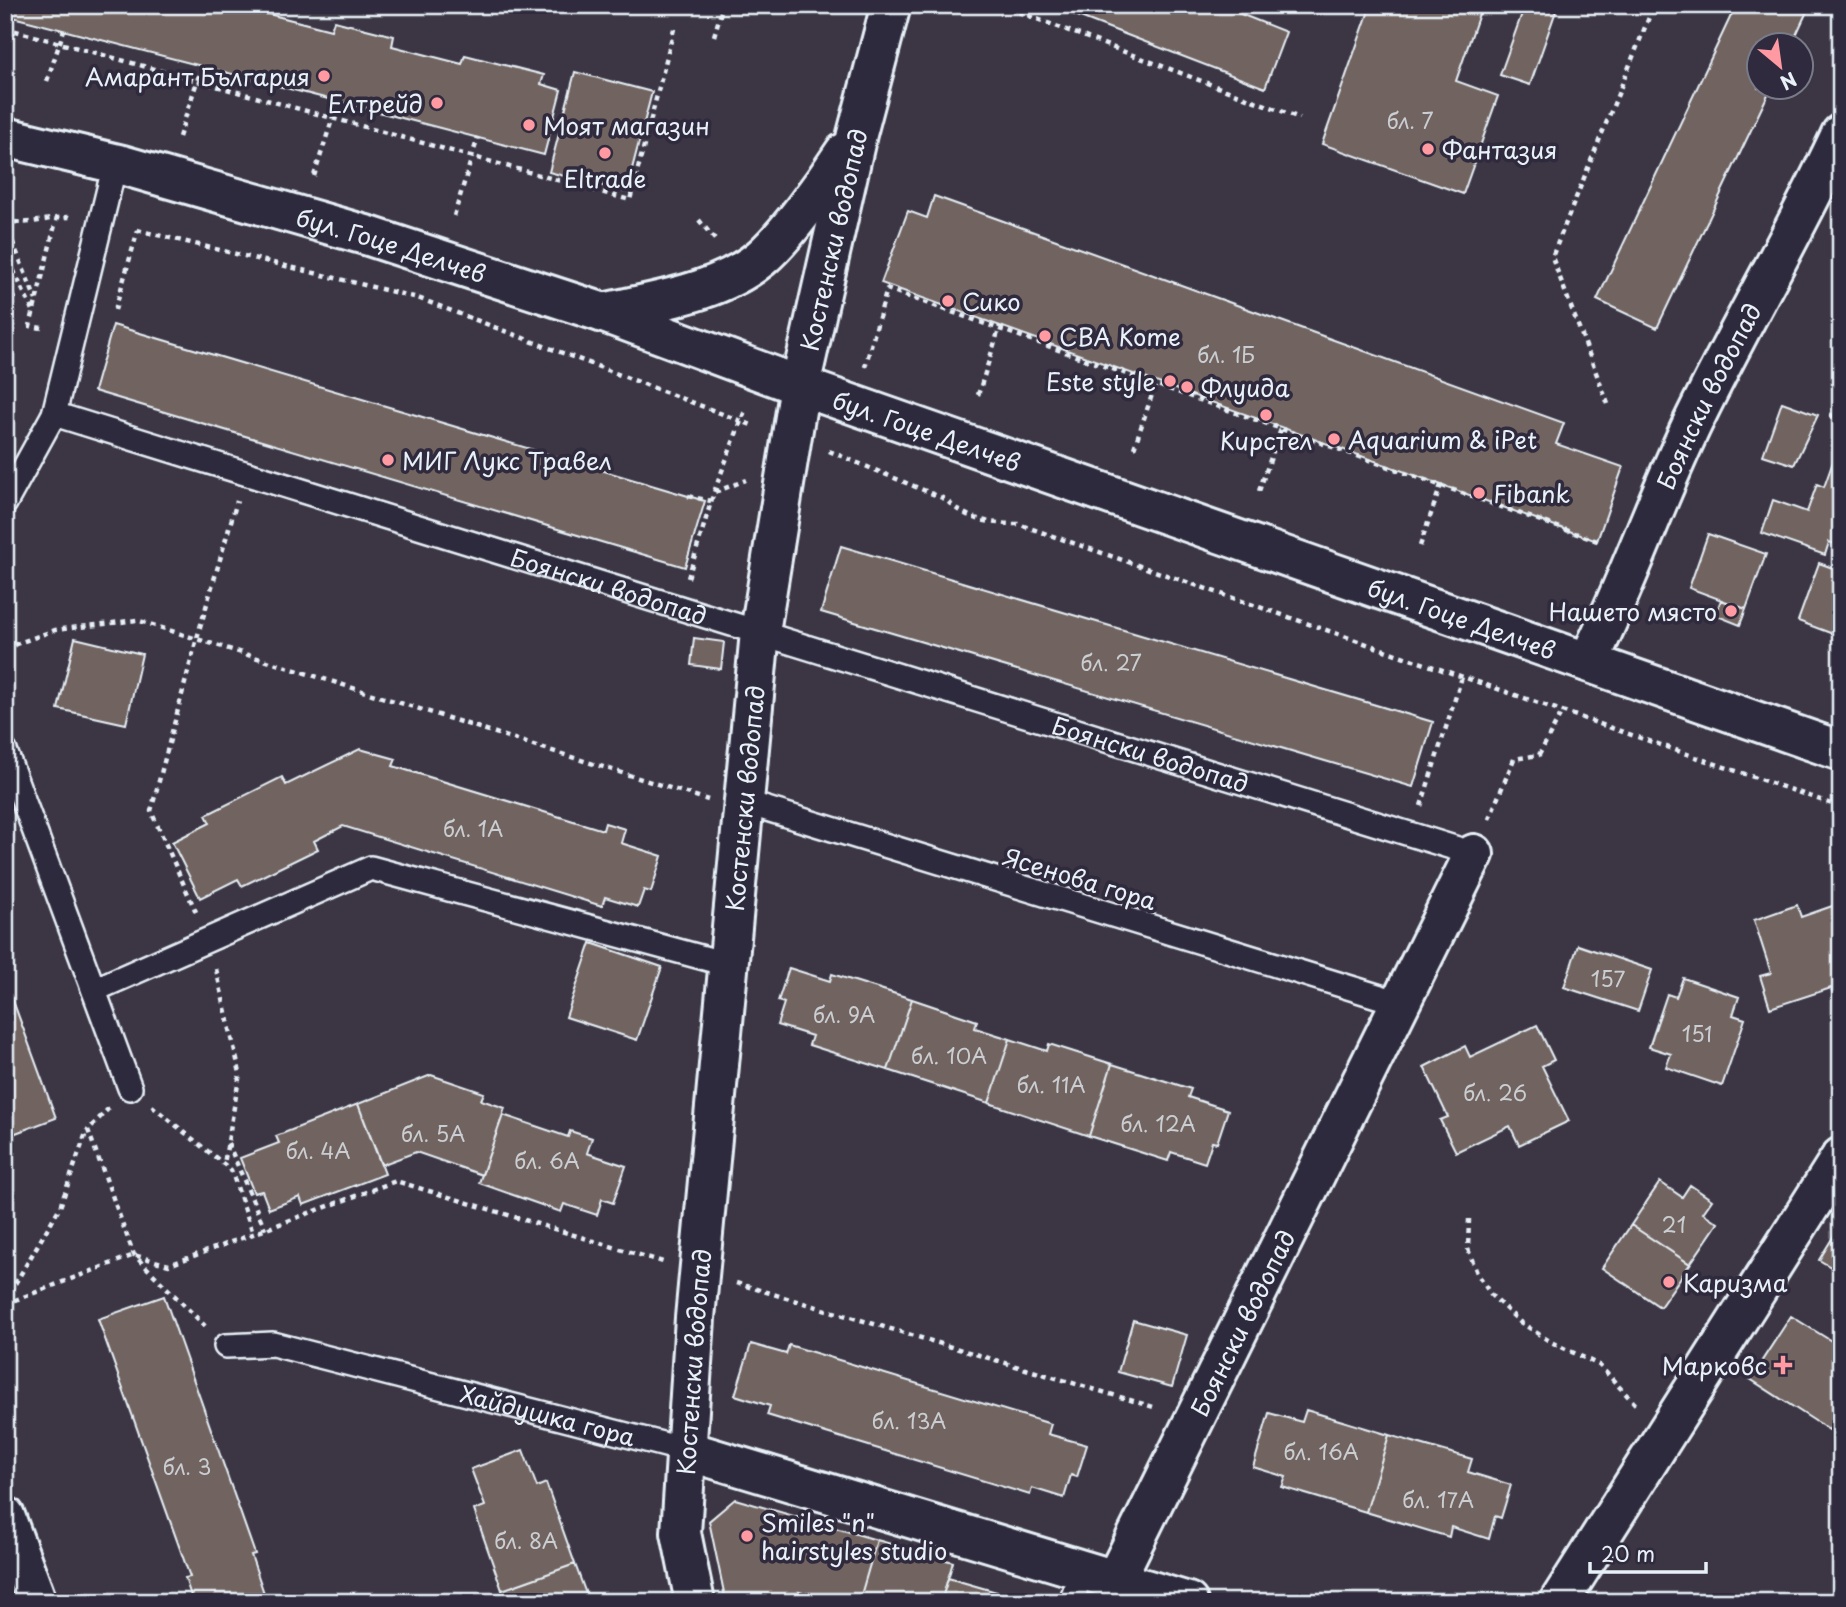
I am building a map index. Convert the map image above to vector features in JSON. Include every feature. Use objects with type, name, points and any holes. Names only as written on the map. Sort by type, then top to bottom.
[{"type":"street","name":"Костенски водопад","points":[[695,1602],[681,1533],[685,1450],[699,1272],[760,632],[800,386],[857,134],[891,5]]},
{"type":"street","points":[[604,313],[709,285],[743,270],[762,257],[826,182],[857,134]]},
{"type":"street","name":"Боянски водопад","points":[[1588,662],[1614,612],[1694,420],[1816,188],[1841,134]]},
{"type":"street","name":"бул. Гоце Делчев","points":[[5,137],[116,164],[369,236],[604,313],[800,386],[1841,751]]},
{"type":"street","name":"Боянски водопад","points":[[1089,1584],[1195,1419],[1474,853]]},
{"type":"street","points":[[1559,1602],[1841,1157]]},
{"type":"street","name":"Хайдушка гора","points":[[685,1450],[1089,1584],[1188,1602]]},
{"type":"street","points":[[7,1529],[37,1602]]},
{"type":"lane","points":[[5,503],[54,414],[116,164]]},
{"type":"lane","name":"Боянски водопад","points":[[54,414],[1474,853]]},
{"type":"lane","points":[[5,751],[130,1088]]},
{"type":"lane","name":"Ясенова гора","points":[[744,802],[1400,1003]]},
{"type":"lane","points":[[94,990],[371,868],[730,965]]},
{"type":"lane","name":"Хайдушка гора","points":[[226,1346],[273,1344],[685,1450]]},
{"type":"path","points":[[714,36],[723,5]]},
{"type":"path","points":[[1000,5],[1300,118]]},
{"type":"path","points":[[1608,404],[1552,257],[1654,5]]},
{"type":"path","points":[[5,29],[631,200],[675,25]]},
{"type":"path","points":[[47,81],[64,30]]},
{"type":"path","points":[[179,137],[202,66]]},
{"type":"path","points":[[314,176],[338,101]]},
{"type":"path","points":[[454,216],[478,137]]},
{"type":"path","points":[[57,217],[30,326],[74,333]]},
{"type":"path","points":[[36,300],[5,221],[35,222],[57,217],[101,222],[418,298],[764,430]]},
{"type":"path","points":[[113,317],[138,230]]},
{"type":"path","points":[[5,273],[13,269],[33,311]]},
{"type":"path","points":[[868,358],[887,289],[1597,541]]},
{"type":"path","points":[[978,396],[1000,327]]},
{"type":"path","points":[[1134,448],[1156,383]]},
{"type":"path","points":[[1831,418],[1841,393]]},
{"type":"path","points":[[679,607],[714,492],[743,421]]},
{"type":"path","points":[[1259,491],[1281,428]]},
{"type":"path","points":[[824,449],[945,499],[959,513],[994,524],[1018,524],[1841,807]]},
{"type":"path","points":[[224,1164],[240,1073],[209,939],[151,811],[245,473]]},
{"type":"path","points":[[714,492],[750,479]]},
{"type":"path","points":[[1420,546],[1441,485]]},
{"type":"path","points":[[688,496],[711,501]]},
{"type":"path","points":[[5,648],[55,630],[136,620],[701,800],[744,802]]},
{"type":"path","points":[[1412,834],[1462,677]]},
{"type":"path","points":[[1474,853],[1514,759],[1539,755],[1562,712]]},
{"type":"path","points":[[5,1302],[60,1207],[88,1130],[130,1088],[231,1170],[253,1233]]},
{"type":"path","points":[[88,1130],[134,1255],[226,1346]]},
{"type":"path","points":[[227,1143],[265,1229]]},
{"type":"path","points":[[5,1302],[134,1255],[169,1265],[396,1181],[1195,1419]]},
{"type":"path","points":[[1469,1219],[1468,1249],[1477,1273],[1491,1295],[1520,1322],[1551,1342],[1599,1365],[1665,1435]]},
{"type":"building","points":[[5,5],[255,5],[253,10],[331,30],[334,21],[394,36],[392,46],[462,64],[465,55],[544,75],[541,84],[561,90],[544,155],[5,15]]},
{"type":"building","points":[[1049,5],[1218,5],[1286,32],[1265,88]]},
{"type":"building","points":[[1371,5],[1482,5],[1456,81],[1498,96],[1463,194],[1322,144]]},
{"type":"building","points":[[1525,5],[1558,5],[1530,85],[1500,75]]},
{"type":"building","points":[[1736,5],[1810,5],[1797,32],[1744,32],[1744,102],[1764,102],[1657,328],[1597,300]]},
{"type":"building","points":[[575,72],[652,92],[626,192],[549,172]]},
{"type":"building","points":[[934,196],[1564,423],[1556,444],[1623,467],[1597,541],[881,283],[908,211],[927,218]]},
{"type":"building","points":[[11,288],[15,298],[8,301],[12,312],[5,315],[5,290]]},
{"type":"building","points":[[113,325],[705,501],[685,567],[94,391]]},
{"type":"building","points":[[1782,402],[1818,415],[1794,465],[1763,455]]},
{"type":"building","points":[[1834,459],[1841,462],[1841,546],[1829,542],[1825,555],[1762,533],[1773,500],[1807,512],[1817,484],[1824,487]]},
{"type":"building","points":[[1708,534],[1766,554],[1746,609],[1689,588]]},
{"type":"building","points":[[841,546],[1433,722],[1413,787],[821,612]]},
{"type":"building","points":[[1819,563],[1841,571],[1841,637],[1798,621]]},
{"type":"building","points":[[1721,600],[1746,609],[1740,625],[1715,615]]},
{"type":"building","points":[[75,638],[142,654],[126,724],[58,709]]},
{"type":"building","points":[[694,638],[724,642],[721,669],[691,665]]},
{"type":"building","points":[[360,749],[396,759],[393,766],[603,830],[605,823],[625,829],[621,843],[662,856],[651,892],[644,890],[638,907],[605,897],[602,906],[343,826],[314,841],[318,849],[242,886],[238,879],[200,898],[172,842],[210,823],[206,815],[282,777],[286,785]]},
{"type":"building","points":[[1841,903],[1841,999],[1835,1001],[1831,988],[1770,1008],[1760,976],[1771,973],[1754,920],[1797,905],[1801,917]]},
{"type":"building","points":[[591,943],[662,967],[637,1040],[566,1017]]},
{"type":"building","points":[[1578,945],[1652,970],[1638,1011],[1564,987]]},
{"type":"building","points":[[789,968],[830,981],[832,974],[912,999],[888,1070],[809,1045],[812,1036],[777,1025],[784,1003],[778,1001]]},
{"type":"building","points":[[1683,978],[1739,997],[1733,1015],[1745,1019],[1722,1086],[1666,1067],[1671,1054],[1649,1047],[1667,994],[1676,997]]},
{"type":"building","points":[[5,979],[56,1118],[5,1137]]},
{"type":"building","points":[[912,999],[977,1021],[975,1028],[1010,1039],[989,1103],[888,1070]]},
{"type":"building","points":[[1537,1025],[1554,1060],[1542,1066],[1569,1121],[1519,1145],[1510,1126],[1456,1152],[1440,1120],[1448,1117],[1424,1067],[1465,1046],[1470,1057]]},
{"type":"building","points":[[1010,1039],[1047,1051],[1049,1044],[1112,1064],[1089,1136],[989,1103]]},
{"type":"building","points":[[1112,1064],[1191,1089],[1188,1097],[1228,1110],[1217,1143],[1212,1142],[1205,1163],[1171,1152],[1168,1161],[1089,1136]]},
{"type":"building","points":[[431,1075],[484,1093],[481,1100],[505,1108],[482,1175],[416,1152],[381,1165],[358,1104]]},
{"type":"building","points":[[358,1104],[385,1174],[303,1205],[300,1197],[269,1209],[262,1191],[254,1193],[240,1158],[279,1143],[276,1136]]},
{"type":"building","points":[[503,1115],[568,1137],[570,1131],[592,1138],[587,1153],[626,1166],[613,1203],[602,1199],[597,1215],[564,1204],[561,1212],[479,1183]]},
{"type":"building","points":[[1660,1182],[1682,1197],[1690,1185],[1712,1200],[1703,1213],[1718,1223],[1690,1264],[1631,1225]]},
{"type":"building","points":[[1841,1224],[1841,1273],[1819,1260]]},
{"type":"building","points":[[1631,1225],[1690,1264],[1660,1307],[1602,1268]]},
{"type":"building","points":[[164,1296],[255,1554],[251,1555],[267,1602],[193,1602],[185,1578],[190,1577],[98,1319]]},
{"type":"building","points":[[1791,1316],[1841,1347],[1841,1412],[1829,1430],[1750,1379]]},
{"type":"building","points":[[1133,1320],[1187,1335],[1172,1387],[1118,1372]]},
{"type":"building","points":[[751,1344],[786,1354],[789,1345],[1051,1424],[1048,1434],[1087,1445],[1077,1477],[1071,1475],[1064,1498],[1032,1488],[1030,1495],[767,1415],[770,1406],[735,1395]]},
{"type":"building","points":[[1306,1410],[1389,1435],[1366,1512],[1282,1487],[1286,1477],[1253,1467],[1269,1413],[1302,1422]]},
{"type":"building","points":[[1389,1435],[1472,1459],[1468,1472],[1511,1485],[1501,1518],[1495,1516],[1489,1539],[1451,1527],[1449,1537],[1366,1512]]},
{"type":"building","points":[[523,1450],[537,1487],[546,1483],[575,1564],[502,1590],[474,1510],[485,1506],[471,1469]]},
{"type":"building","points":[[735,1499],[877,1540],[859,1602],[833,1602],[799,1592],[801,1602],[726,1602],[709,1521]]},
{"type":"building","points":[[877,1540],[953,1562],[941,1602],[859,1602]]},
{"type":"building","points":[[575,1564],[589,1602],[507,1602],[502,1590]]},
{"type":"building","points":[[948,1578],[1014,1597],[1029,1602],[941,1602]]},
{"type":"building","points":[[1617,1596],[1638,1602],[1615,1602]]},
{"type":"place","name":"Амарант България","points":[[324,76]]},
{"type":"place","name":"Елтрейд","points":[[437,103]]},
{"type":"place","name":"Моят магазин","points":[[529,125]]},
{"type":"place","name":"Фантазия","points":[[1428,149]]},
{"type":"place","name":"Eltrade","points":[[605,153]]},
{"type":"place","name":"Сико","points":[[948,301]]},
{"type":"place","name":"CBA Kome","points":[[1045,336]]},
{"type":"place","name":"Este style","points":[[1170,381]]},
{"type":"place","name":"Флуида","points":[[1187,387]]},
{"type":"place","name":"Кирстел","points":[[1266,415]]},
{"type":"place","name":"Aquarium & iPet","points":[[1334,439]]},
{"type":"place","name":"МИГ Лукс Травел","points":[[388,460]]},
{"type":"place","name":"Fibank","points":[[1479,493]]},
{"type":"place","name":"Нашето място","points":[[1731,611]]},
{"type":"place","name":"Каризма","points":[[1669,1282]]},
{"type":"place","name":"Марковс","points":[[1783,1365]]},
{"type":"place","name":"Smiles \"n\" hairstyles studio","points":[[747,1536]]}]
